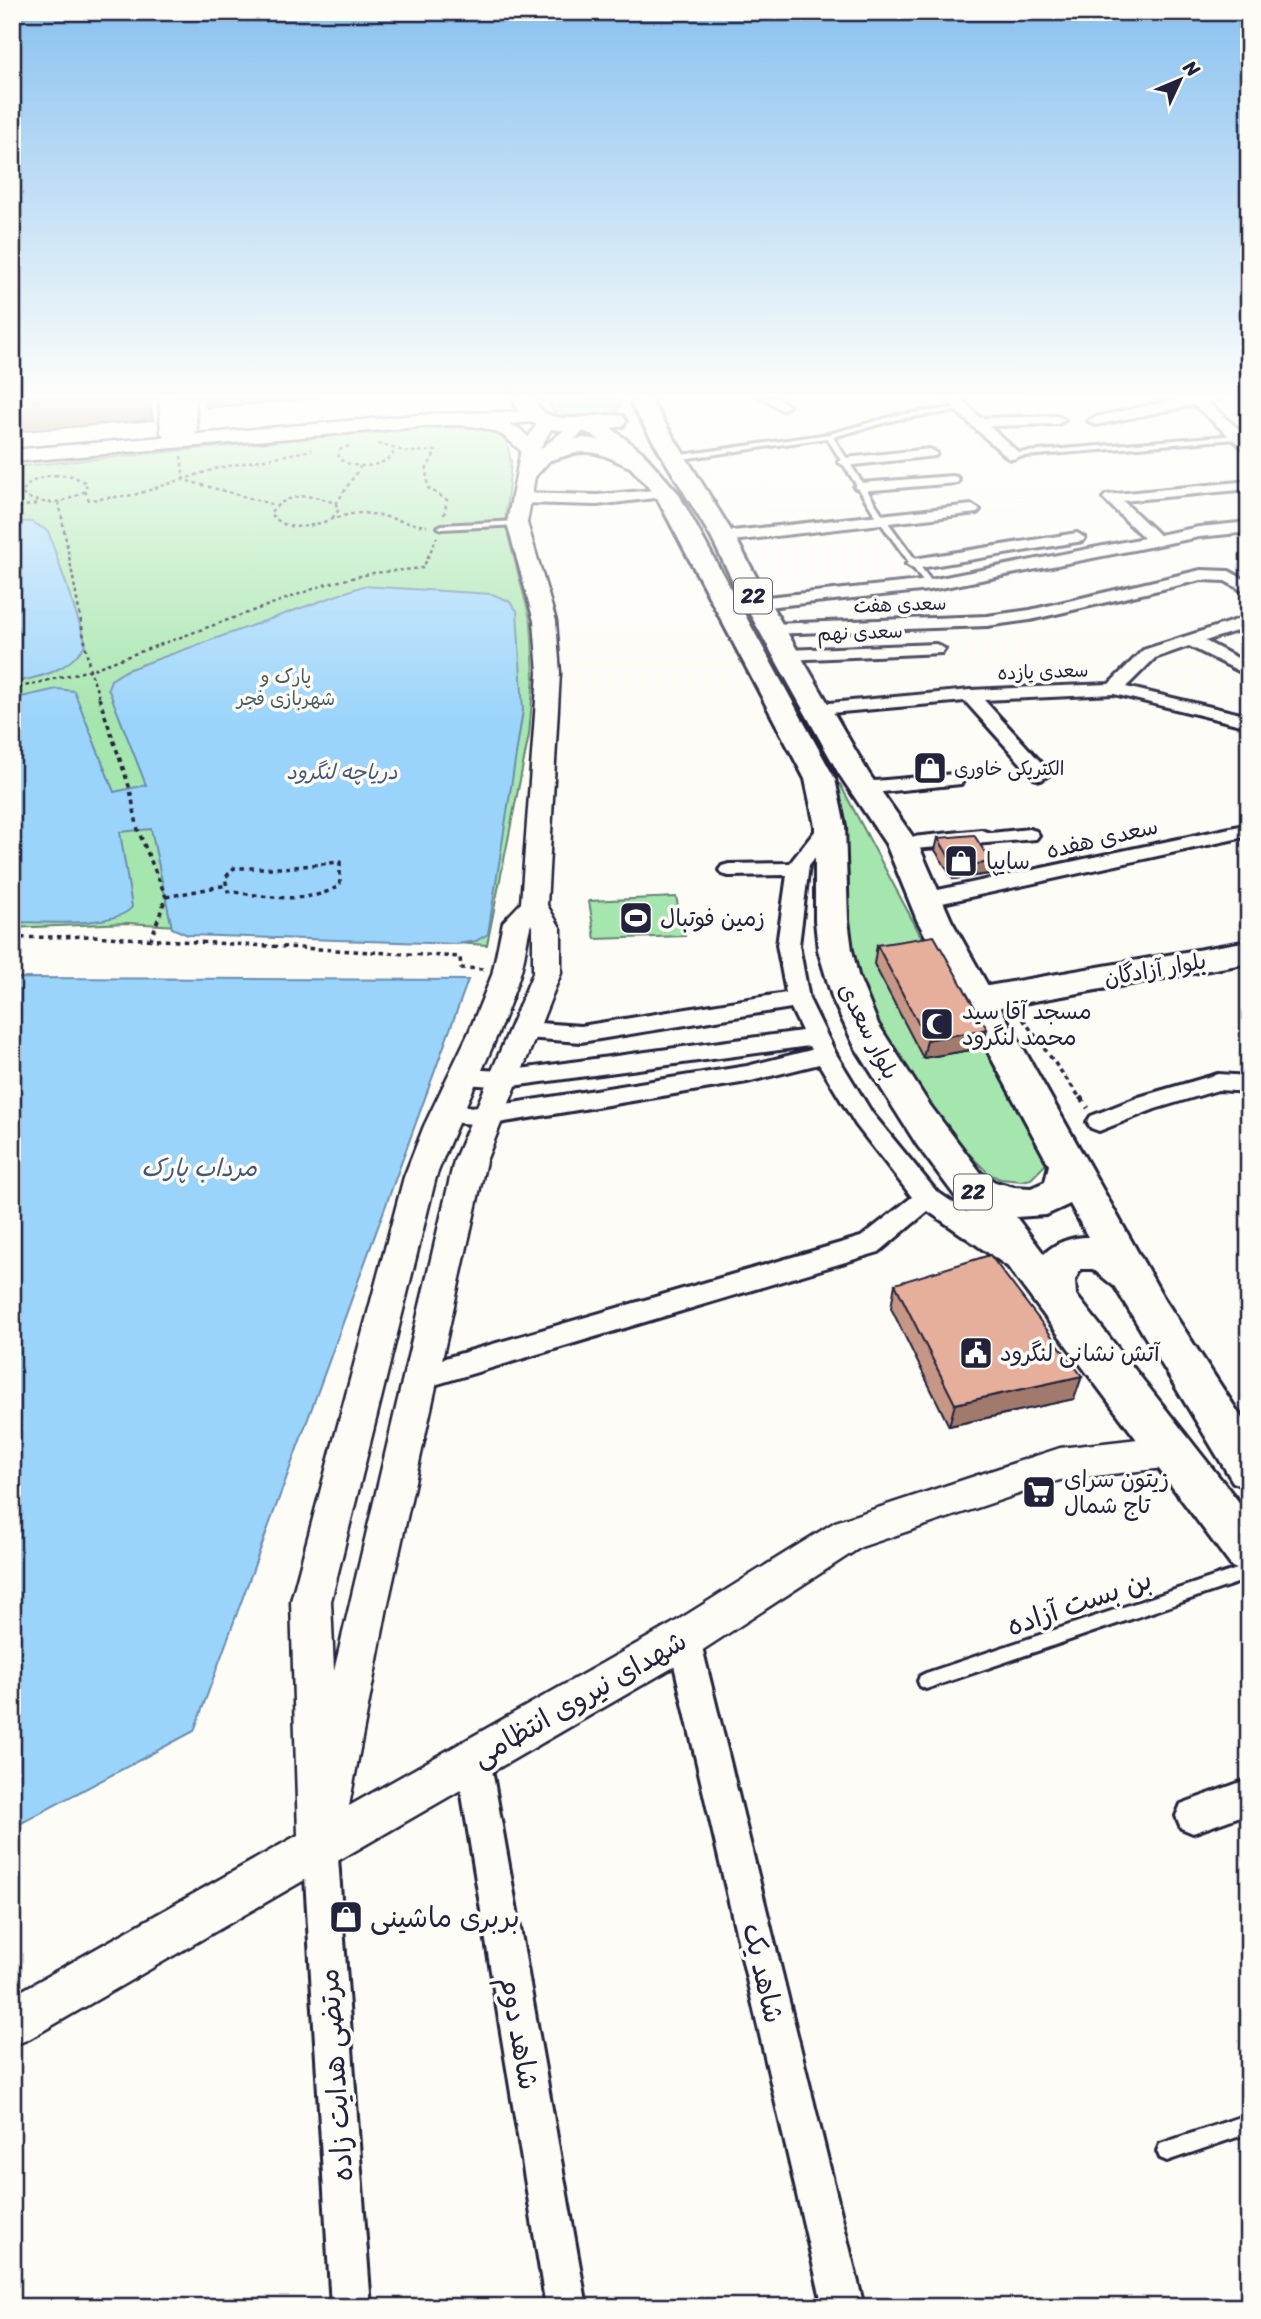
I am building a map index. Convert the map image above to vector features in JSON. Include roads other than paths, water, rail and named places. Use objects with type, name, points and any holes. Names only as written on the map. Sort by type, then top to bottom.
[{"type":"main road","name":"بلوار سعدی","points":[[679,505],[820,779],[830,825],[832,933],[842,981],[861,1026],[930,1135],[1249,1552]]},
{"type":"main road","name":"بلوار سعدی","points":[[694,505],[723,537],[771,629],[863,788],[902,844],[924,900],[993,1006],[1069,1162],[1132,1278],[1242,1447]]},
{"type":"main road","name":"بلوار آزادگان","points":[[993,1006],[1249,953]]},
{"type":"main road","name":"بلوار آزادگان","points":[[993,1006],[1249,973]]},
{"type":"main road","points":[[966,1183],[1000,1202],[1038,1202],[1060,1191],[1069,1172],[1069,1162]]},
{"type":"main road","points":[[1046,1286],[1061,1260],[1071,1255],[1099,1254],[1124,1268],[1132,1278]]},
{"type":"street","points":[[320,1844],[367,1608],[470,1161],[547,972],[547,929],[534,905],[549,673],[545,621],[517,523],[520,505]]},
{"type":"street","points":[[1119,505],[1156,541]]},
{"type":"street","points":[[723,537],[972,510]]},
{"type":"street","points":[[757,603],[930,586],[1199,532],[1249,527]]},
{"type":"street","points":[[914,564],[1077,538]]},
{"type":"street","name":"سعدی هفت","points":[[771,629],[937,624],[1030,615],[1201,575],[1229,576],[1249,589]]},
{"type":"street","name":"سعدی یازده","points":[[819,709],[970,695],[1114,689],[1149,654],[1249,621]]},
{"type":"street","points":[[1192,640],[1249,671]]},
{"type":"street","name":"سعدی نهم","points":[[786,655],[936,649]]},
{"type":"street","points":[[1114,689],[1249,722]]},
{"type":"street","points":[[970,695],[1041,774]]},
{"type":"street","points":[[863,788],[954,780]]},
{"type":"street","points":[[830,825],[799,864],[788,945],[798,999],[820,1046],[864,1119],[927,1198],[1046,1286]]},
{"type":"street","name":"سعدی هفده","points":[[924,900],[1249,830]]},
{"type":"street","points":[[902,844],[981,836],[990,839],[1029,835]]},
{"type":"street","points":[[729,870],[798,869]]},
{"type":"street","points":[[320,1844],[311,1601],[421,1177],[444,1115],[484,1032],[506,975],[517,922],[534,905]]},
{"type":"street","points":[[525,1030],[581,1034],[798,999]]},
{"type":"street","points":[[461,1077],[505,1079],[820,1046]]},
{"type":"street","points":[[444,1115],[487,1116],[747,1074],[820,1046]]},
{"type":"street","points":[[1099,1122],[1147,1103],[1219,1082],[1249,1084]]},
{"type":"street","points":[[421,1377],[870,1245],[927,1198]]},
{"type":"street","name":"شهدای نیروی انتظامی","points":[[12,2022],[320,1844],[684,1639],[849,1534],[1060,1464],[1174,1451]]},
{"type":"street","name":"شاهد یک","points":[[684,1639],[844,2307]]},
{"type":"street","name":"شاهد دوم","points":[[473,1758],[567,2307]]},
{"type":"street","points":[[1194,1816],[1249,1796]]},
{"type":"street","name":"مرتضی هدایت زاده","points":[[320,1844],[351,2307]]},
{"type":"lane","points":[[873,505],[930,586]]},
{"type":"lane","points":[[442,527],[517,523]]},
{"type":"lane","name":"بن بست آزاده","points":[[926,1681],[1249,1572]]},
{"type":"lane","points":[[1167,2151],[1249,2123]]},
{"type":"water","points":[[12,521],[32,522],[48,531],[86,643],[72,660],[54,671],[12,683]]},
{"type":"water","name":"دریاچه لنگرود","points":[[363,586],[492,594],[509,601],[517,611],[523,710],[488,934],[476,941],[457,944],[188,935],[172,928],[151,829],[120,832],[132,907],[123,914],[94,921],[12,922],[12,699],[57,689],[74,691],[114,792],[146,785],[108,688],[111,680],[127,670]]},
{"type":"water","name":"مرداب پارک","points":[[12,978],[468,980],[194,1731],[12,1828]]},
{"type":"place","name":"الکتریکی خاوری","points":[[930,768]]},
{"type":"place","name":"سایپا","points":[[961,861]]},
{"type":"place","name":"زمین فوتبال","points":[[636,918]]},
{"type":"place","name":"مسجد آقا سید محمد لنگرود","points":[[937,1024]]},
{"type":"place","name":"آتش نشانی لنگرود","points":[[976,1353]]},
{"type":"place","name":"زیتون سرای تاج شمال","points":[[1039,1492]]},
{"type":"place","name":"بربری ماشینی","points":[[346,1917]]},
{"type":"park label","name":"پارک و شهربازی فجر","points":[[286,687]]}]
